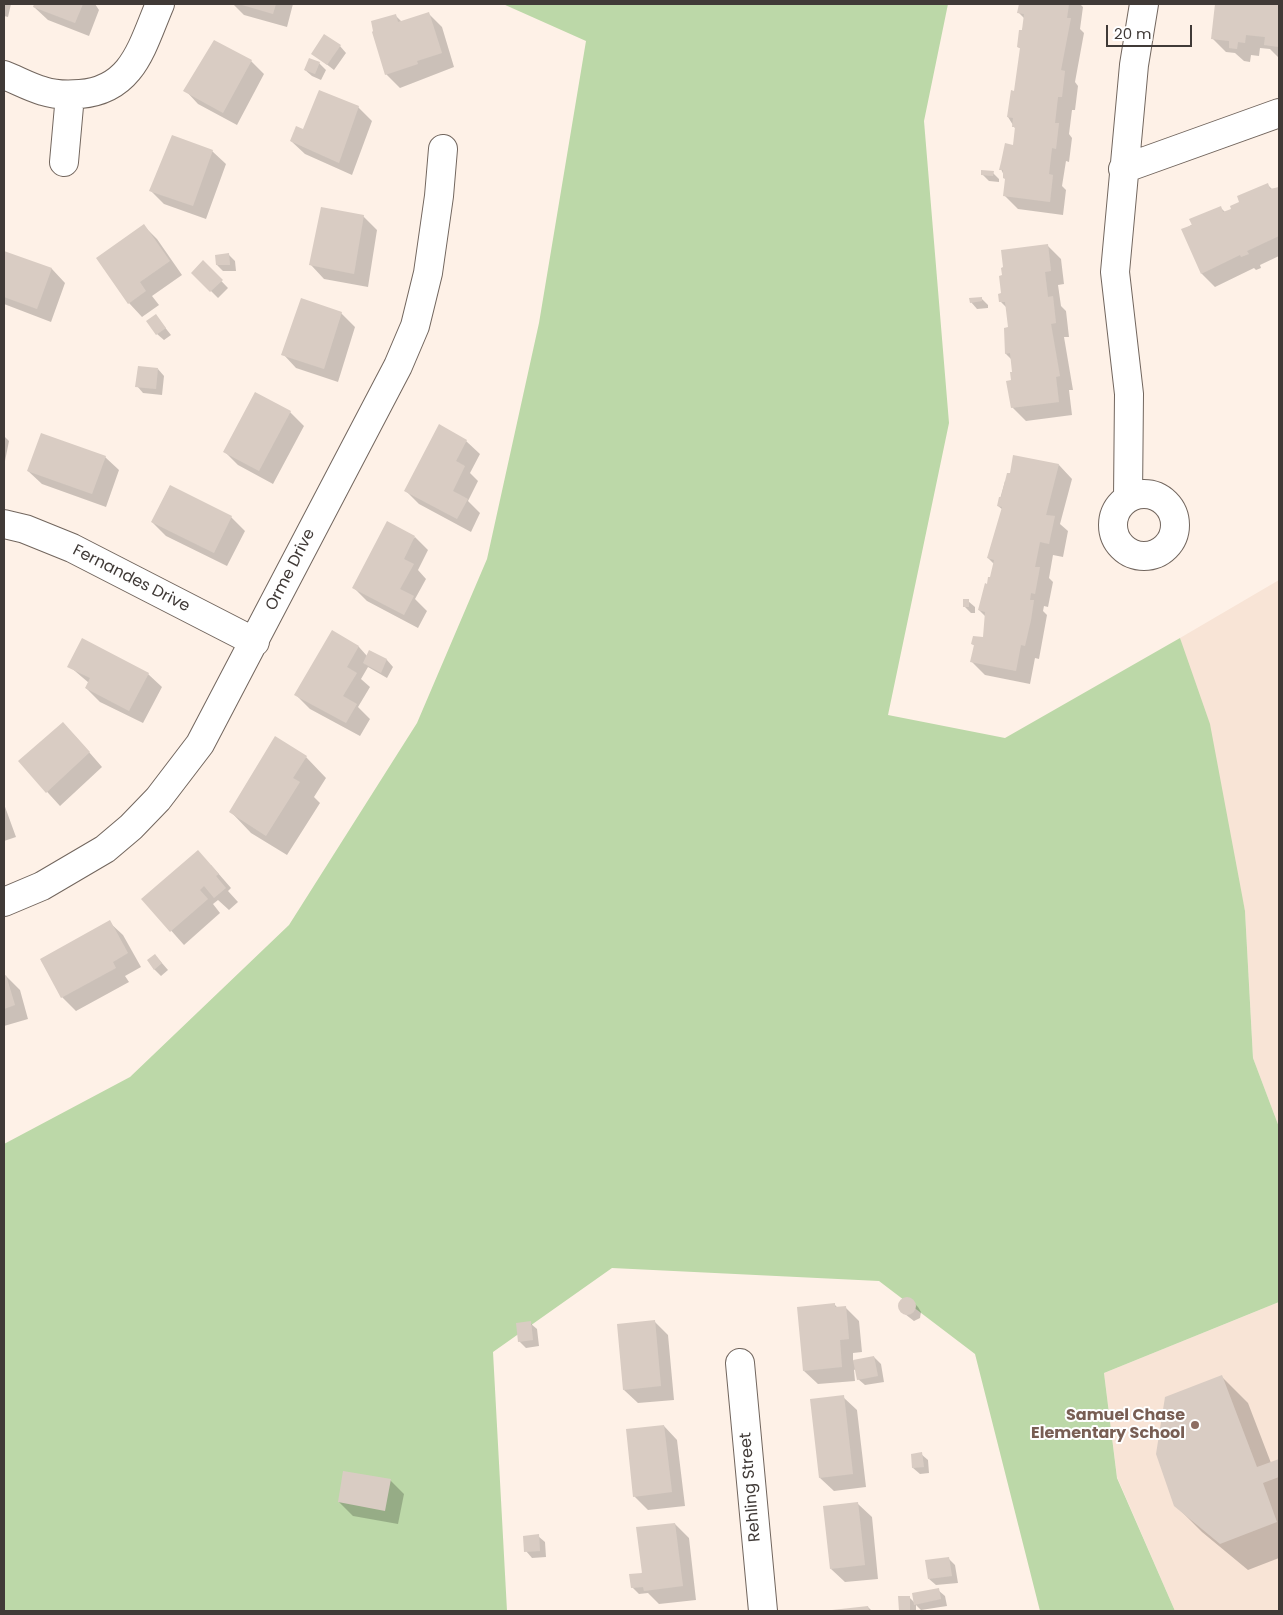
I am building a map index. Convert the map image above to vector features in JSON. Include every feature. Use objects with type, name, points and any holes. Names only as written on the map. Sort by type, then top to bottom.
[{"type":"street","points":[[4,75],[44,92],[70,95],[96,93],[116,84],[132,67],[160,4]]},
{"type":"street","points":[[1128,498],[1129,394],[1115,272],[1134,65],[1144,4]]},
{"type":"street","points":[[64,162],[70,95]]},
{"type":"street","points":[[1123,169],[1279,113]]},
{"type":"street","name":"Orme Drive","points":[[4,902],[42,886],[105,849],[152,806],[200,744],[398,366],[415,326],[428,273],[439,196],[443,149]]},
{"type":"street","name":"Fernandes Drive","points":[[4,524],[25,529],[72,548],[255,642]]},
{"type":"street","name":"Rehling Street","points":[[740,1363],[763,1611]]},
{"type":"shaded area","points":[[1279,580],[1279,1127],[1253,1058],[1245,911],[1180,638]]},
{"type":"shaded area","name":"Samuel Chase Elementary School","points":[[1279,1302],[1279,1611],[1175,1611],[1117,1477],[1104,1373]]},
{"type":"green space","points":[[503,4],[948,4],[924,121],[949,423],[888,715],[1005,738],[1180,638],[1210,724],[1245,911],[1253,1058],[1279,1127],[1279,1302],[1104,1373],[1117,1478],[1175,1611],[1040,1611],[975,1354],[879,1281],[612,1268],[493,1352],[507,1611],[4,1611],[4,1144],[130,1077],[289,925],[417,723],[487,559],[539,323],[586,41]]},
{"type":"building","points":[[34,4],[83,4],[75,23],[33,7]]},
{"type":"building","points":[[239,4],[276,4],[273,14]]},
{"type":"building","points":[[1019,4],[1069,4],[1067,18],[1071,18],[1061,70],[1065,71],[1062,97],[1058,97],[1055,123],[1059,123],[1056,149],[1052,148],[1049,174],[1053,175],[1050,202],[1003,196],[1005,179],[1003,178],[1003,170],[999,170],[1005,143],[1013,145],[1015,127],[1012,127],[1013,118],[1007,117],[1011,90],[1014,91],[1020,48],[1017,47],[1019,30],[1022,30],[1024,14],[1017,13]]},
{"type":"building","points":[[1215,4],[1279,4],[1279,47],[1264,45],[1265,37],[1246,35],[1245,43],[1238,42],[1237,49],[1229,48],[1229,41],[1211,39]]},
{"type":"building","points":[[429,12],[442,53],[417,61],[418,64],[385,75],[372,32],[371,21],[396,14],[398,22]]},
{"type":"building","points":[[324,34],[341,45],[327,65],[311,54]]},
{"type":"building","points":[[214,40],[252,60],[223,113],[183,91]]},
{"type":"building","points":[[309,58],[320,62],[315,74],[304,70]]},
{"type":"building","points":[[319,90],[359,106],[339,163],[290,141],[296,126],[303,129]]},
{"type":"building","points":[[172,135],[213,150],[193,206],[149,191]]},
{"type":"building","points":[[981,170],[994,171],[993,176],[981,175]]},
{"type":"building","points":[[1268,183],[1270,189],[1279,187],[1279,236],[1247,251],[1249,254],[1241,257],[1240,255],[1201,274],[1181,229],[1192,225],[1189,219],[1221,206],[1223,212],[1231,209],[1230,206],[1239,202],[1237,196]]},
{"type":"building","points":[[321,207],[364,215],[354,274],[309,265]]},
{"type":"building","points":[[144,224],[170,261],[140,282],[146,291],[128,304],[96,258]]},
{"type":"building","points":[[1048,244],[1051,271],[1045,272],[1048,297],[1053,296],[1056,323],[1051,324],[1060,376],[1056,377],[1059,402],[1011,408],[1006,381],[1011,380],[1010,372],[1012,372],[1010,353],[1005,354],[1004,328],[1008,327],[1005,302],[999,302],[998,294],[1001,293],[999,276],[1002,275],[1001,268],[1003,267],[1001,250]]},
{"type":"building","points":[[4,251],[52,268],[37,309],[4,297]]},
{"type":"building","points":[[229,253],[230,265],[216,265],[215,255]]},
{"type":"building","points":[[203,260],[223,280],[210,292],[191,273]]},
{"type":"building","points":[[982,297],[982,301],[970,303],[969,298]]},
{"type":"building","points":[[301,298],[342,312],[324,369],[281,355]]},
{"type":"building","points":[[156,314],[166,328],[156,335],[146,321]]},
{"type":"building","points":[[138,366],[158,368],[156,389],[135,387]]},
{"type":"building","points":[[255,392],[291,411],[259,471],[223,452]]},
{"type":"building","points":[[439,424],[467,440],[456,461],[465,466],[453,491],[468,499],[457,519],[404,491]]},
{"type":"building","points":[[41,433],[106,456],[92,494],[27,471]]},
{"type":"building","points":[[1013,455],[1059,464],[1046,515],[1055,516],[1049,544],[1040,542],[1035,567],[1040,567],[1035,594],[1031,593],[1030,600],[1034,600],[1031,620],[1025,646],[1021,645],[1016,671],[970,662],[974,645],[971,644],[973,636],[983,637],[985,612],[978,610],[985,583],[987,584],[988,577],[990,577],[994,560],[987,558],[1002,507],[997,506],[999,497],[1001,497],[1007,473],[1010,473]]},
{"type":"building","points":[[170,485],[232,516],[214,553],[151,522]]},
{"type":"building","points":[[387,521],[415,536],[404,559],[414,564],[400,589],[414,596],[404,615],[352,588]]},
{"type":"building","points":[[963,599],[969,599],[969,607],[963,607]]},
{"type":"building","points":[[332,630],[359,646],[347,667],[357,673],[343,696],[357,704],[346,723],[294,695]]},
{"type":"building","points":[[82,638],[149,673],[129,711],[85,688],[90,678],[67,667]]},
{"type":"building","points":[[369,650],[387,659],[381,673],[363,663]]},
{"type":"building","points":[[63,722],[90,752],[46,793],[18,761]]},
{"type":"building","points":[[275,736],[307,756],[293,778],[300,782],[266,836],[229,812]]},
{"type":"building","points":[[198,850],[219,874],[216,876],[226,888],[214,898],[204,886],[200,890],[208,899],[170,932],[141,899]]},
{"type":"building","points":[[110,920],[128,953],[113,962],[116,968],[61,998],[40,959]]},
{"type":"building","points":[[155,954],[162,963],[154,970],[147,960]]},
{"type":"building","points":[[6,975],[15,1005],[4,1009],[4,976]]},
{"type":"building","points":[[907,1297],[913,1300],[916,1306],[913,1312],[907,1315],[901,1312],[898,1306],[901,1300]]},
{"type":"building","points":[[835,1303],[835,1307],[846,1306],[849,1339],[840,1340],[842,1367],[803,1371],[797,1307]]},
{"type":"building","points":[[655,1320],[661,1386],[623,1390],[617,1324]]},
{"type":"building","points":[[531,1321],[533,1340],[518,1342],[516,1323]]},
{"type":"building","points":[[874,1356],[878,1376],[857,1380],[853,1360]]},
{"type":"building","points":[[1222,1375],[1257,1467],[1279,1459],[1279,1477],[1263,1483],[1277,1522],[1220,1544],[1174,1506],[1156,1454],[1165,1397]]},
{"type":"building","points":[[844,1395],[853,1474],[819,1478],[810,1399]]},
{"type":"building","points":[[664,1425],[672,1492],[633,1497],[626,1429]]},
{"type":"building","points":[[922,1452],[924,1467],[912,1468],[911,1454]]},
{"type":"building","points":[[343,1471],[391,1479],[385,1511],[338,1502]]},
{"type":"building","points":[[858,1502],[865,1565],[830,1569],[823,1506]]},
{"type":"building","points":[[675,1523],[683,1586],[644,1591],[643,1587],[631,1588],[629,1574],[642,1573],[636,1527]]},
{"type":"building","points":[[539,1534],[540,1551],[524,1552],[523,1536]]},
{"type":"building","points":[[949,1557],[952,1576],[928,1579],[925,1560]]},
{"type":"building","points":[[939,1588],[941,1599],[914,1605],[912,1593]]},
{"type":"building","points":[[898,1596],[910,1596],[910,1611],[899,1611]]},
{"type":"building","points":[[868,1606],[869,1611],[832,1611],[832,1610]]},
{"type":"place","name":"Samuel Chase Elementary School","points":[[1195,1425]]}]
